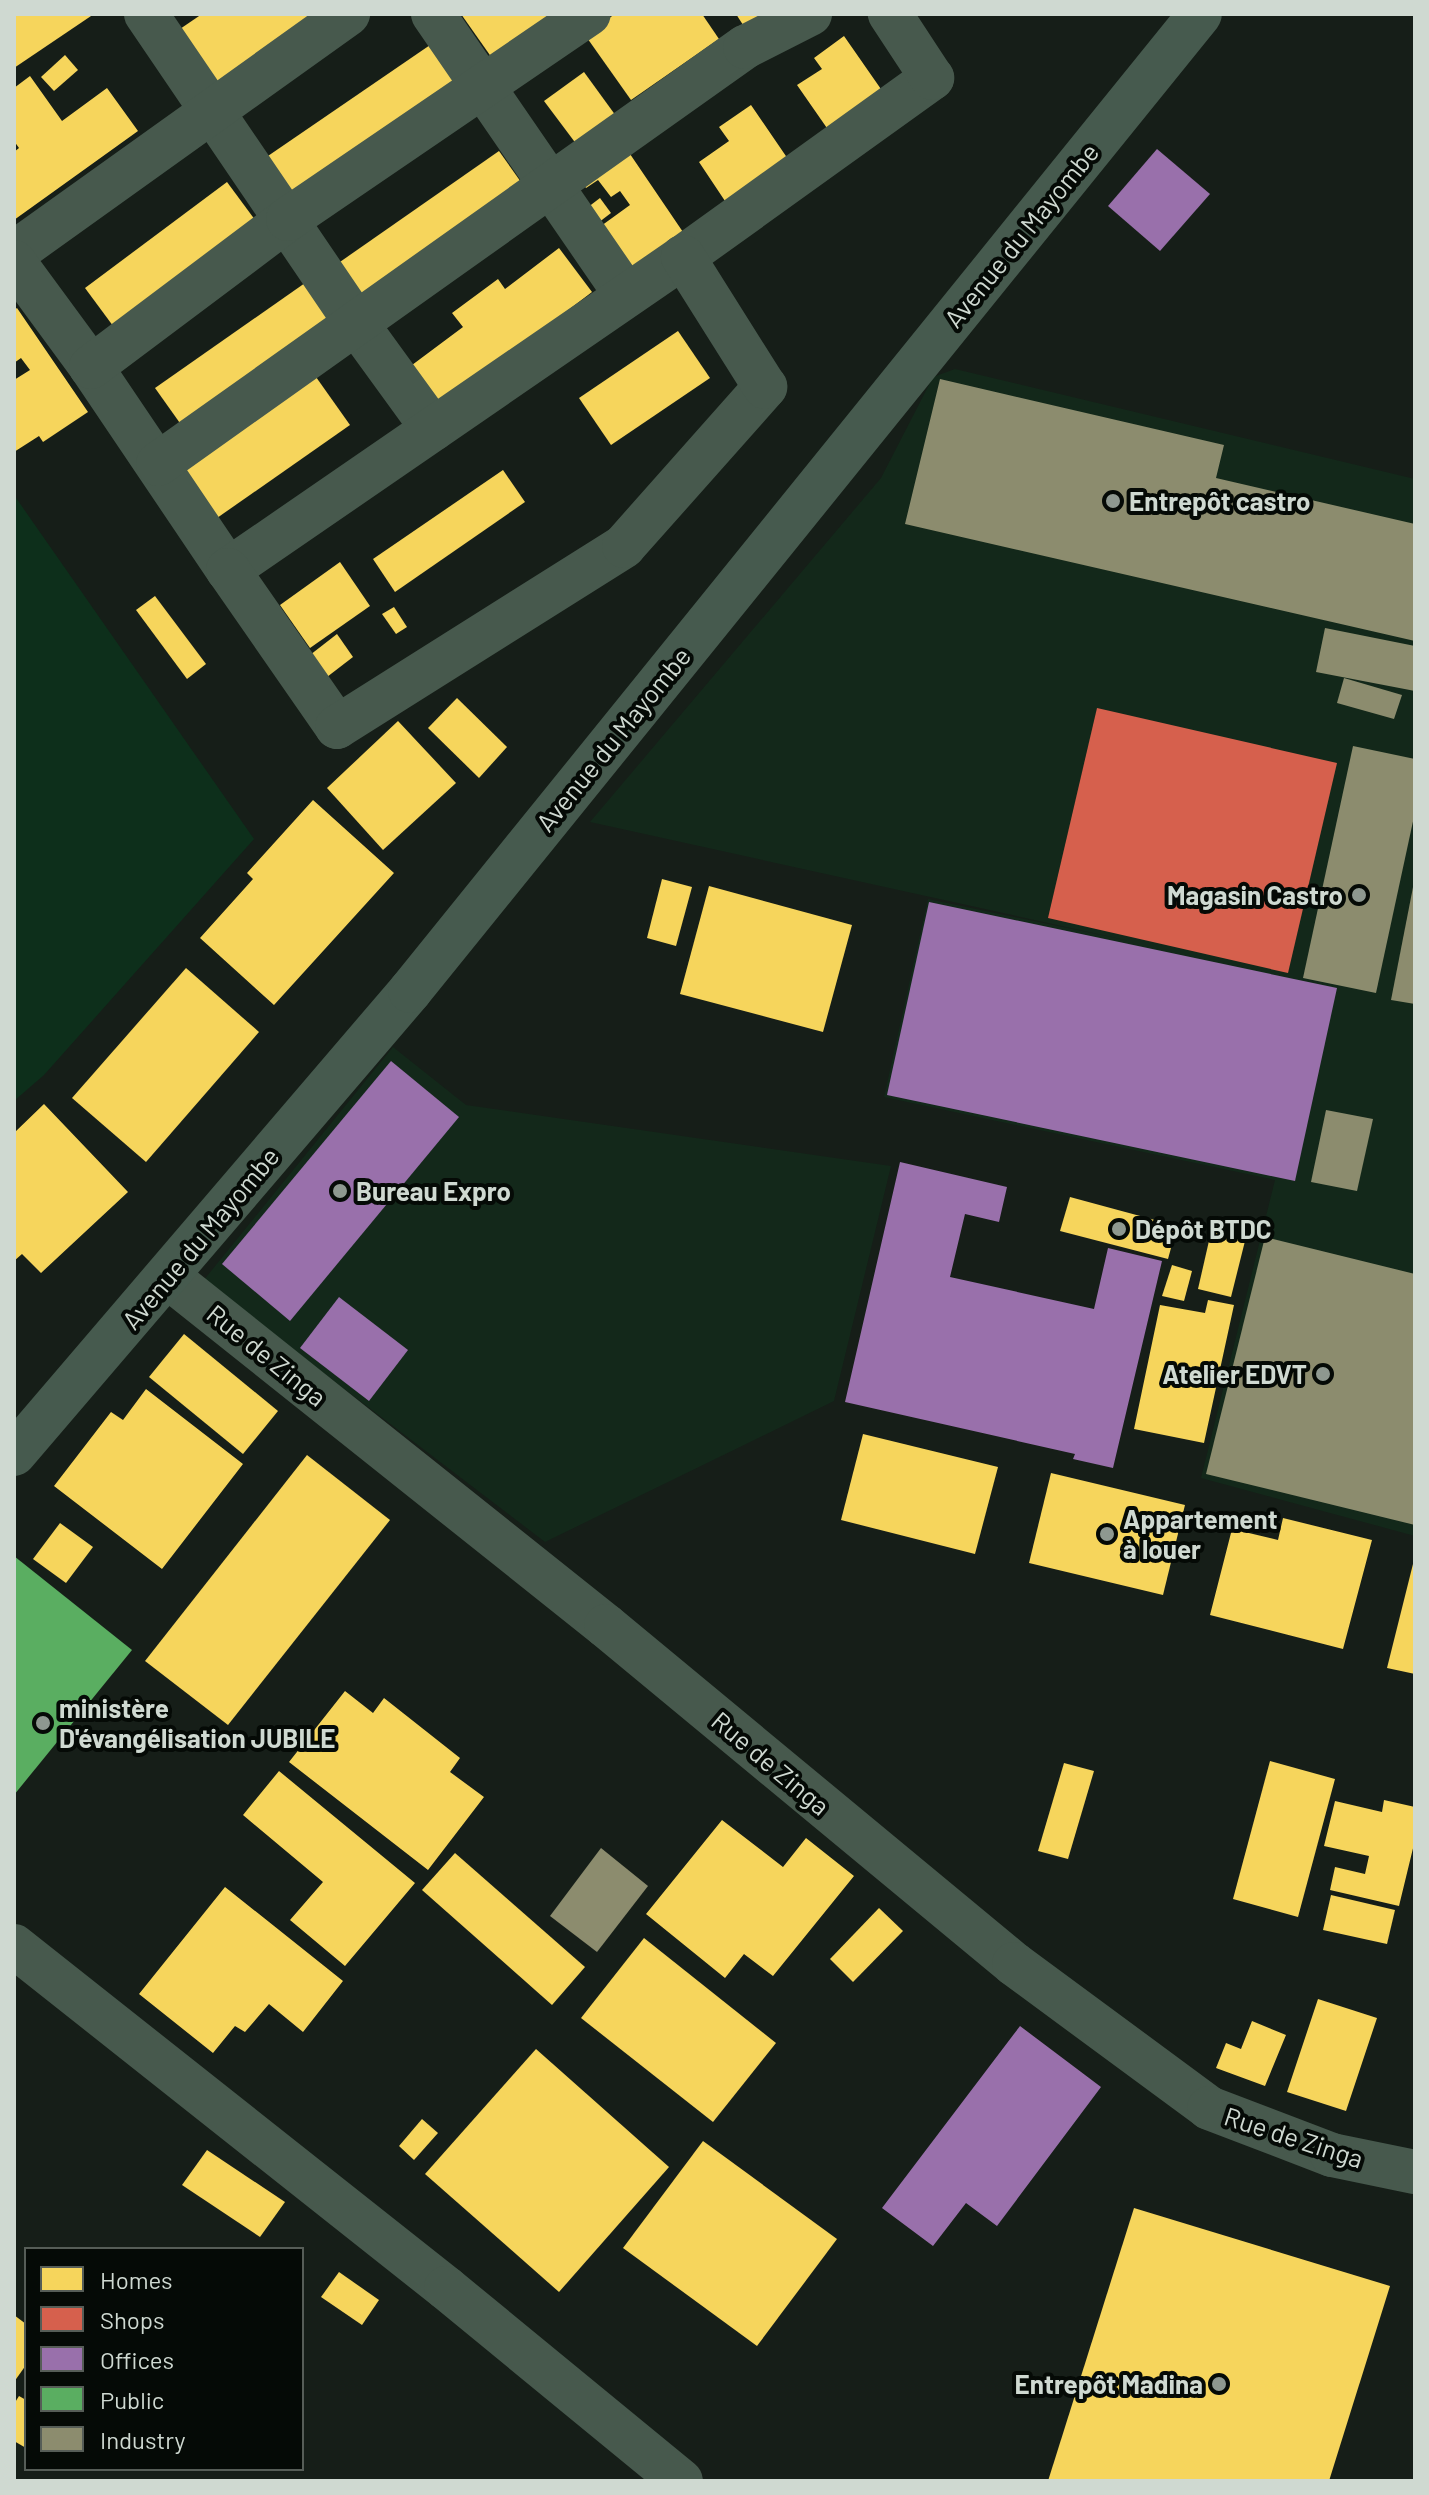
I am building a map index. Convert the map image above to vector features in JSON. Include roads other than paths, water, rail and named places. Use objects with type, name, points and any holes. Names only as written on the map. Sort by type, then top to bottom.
[{"type":"street","points":[[146,14],[356,323],[433,429]]},
{"type":"street","points":[[14,253],[348,14]]},
{"type":"street","points":[[433,14],[626,295]]},
{"type":"street","points":[[91,367],[288,219],[589,14]]},
{"type":"street","points":[[158,464],[745,47],[810,14]]},
{"type":"street","points":[[228,570],[683,257],[932,78],[890,14]]},
{"type":"street","name":"Avenue du Mayombe","points":[[14,1454],[410,991],[1200,14]]},
{"type":"street","points":[[14,262],[91,367],[337,727],[624,546],[765,387],[683,257]]},
{"type":"street","name":"Rue de Zinga","points":[[167,1276],[606,1626],[1014,1964],[1209,2108],[1332,2155],[1415,2172]]},
{"type":"street","points":[[14,1946],[446,2288],[681,2481]]},
{"type":"place","name":"Entrepôt castro","points":[[1113,501]]},
{"type":"place","name":"Magasin Castro","points":[[1359,895]]},
{"type":"place","name":"Bureau Expro","points":[[340,1191]]},
{"type":"place","name":"Dépôt BTDC","points":[[1119,1229]]},
{"type":"place","name":"Atelier EDVT","points":[[1323,1374]]},
{"type":"place","name":"Appartement à louer","points":[[1107,1534]]},
{"type":"place","name":"ministère D'évangélisation JUBILE","points":[[43,1723]]},
{"type":"place","name":"Entrepôt Madina","points":[[1219,2384]]}]
